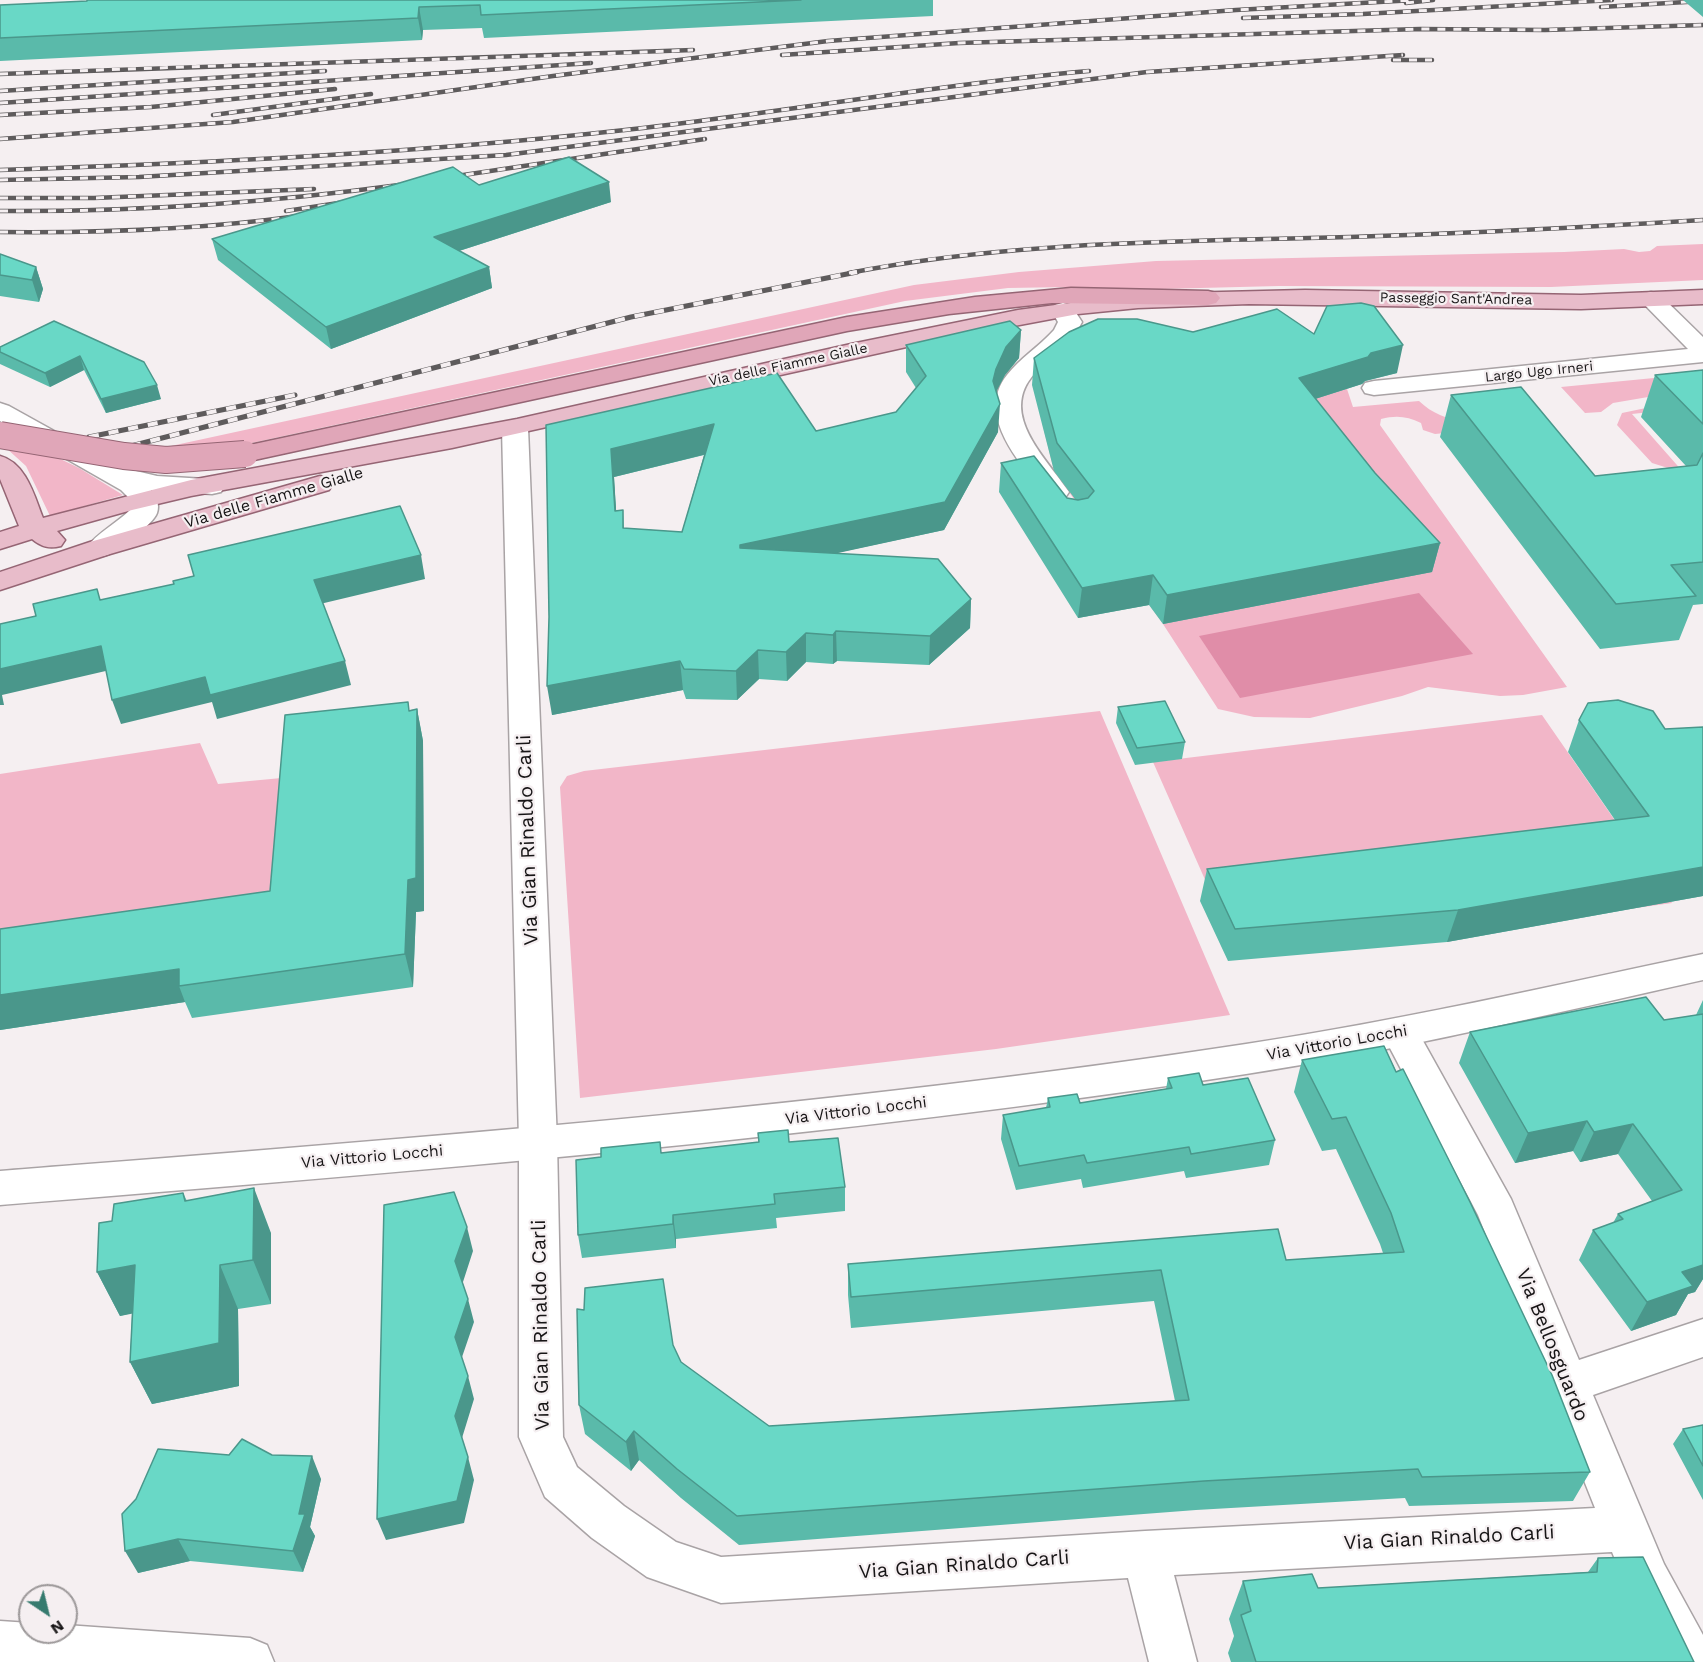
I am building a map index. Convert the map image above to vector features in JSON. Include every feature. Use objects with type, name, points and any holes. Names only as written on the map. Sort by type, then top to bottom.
[{"type":"highway","points":[[0,435],[124,456],[166,460],[245,454],[847,324],[908,313],[987,301],[1054,296],[1208,298]]},
{"type":"main road","name":"Passeggio Sant'Andrea","points":[[1208,298],[1311,297],[1577,302],[1703,297]]},
{"type":"main road","name":"Via delle Fiamme Gialle","points":[[0,541],[34,528],[144,499],[514,428],[796,363],[999,320],[1119,303],[1208,298]]},
{"type":"main road","name":"Via delle Fiamme Gialle","points":[[0,581],[100,548],[514,428]]},
{"type":"main road","points":[[0,465],[13,477],[34,528],[60,545],[100,548]]},
{"type":"street","name":"Largo Ugo Irneri","points":[[1651,299],[1703,353]]},
{"type":"street","points":[[1062,310],[1070,322],[1064,337],[1023,371],[1009,394],[1007,412],[1017,438],[1068,509]]},
{"type":"street","name":"Largo Ugo Irneri","points":[[1374,388],[1703,353]]},
{"type":"street","points":[[0,411],[116,475],[139,492],[144,499],[144,512],[127,529],[100,548]]},
{"type":"street","name":"Via Gian Rinaldo Carli","points":[[514,428],[538,1141],[541,1437],[561,1482],[608,1522],[663,1561],[721,1580],[1145,1554],[1627,1529]]},
{"type":"street","points":[[116,475],[157,484],[212,486]]},
{"type":"street","name":"Via Vittorio Locchi","points":[[0,1188],[422,1154],[538,1141],[773,1121],[914,1105],[1246,1059],[1400,1033],[1703,967]]},
{"type":"street","name":"Via Bellosguardo","points":[[1400,1033],[1497,1211],[1647,1580],[1691,1662]]},
{"type":"street","points":[[1567,1384],[1703,1338]]},
{"type":"street","points":[[1145,1554],[1173,1662]]},
{"type":"street","points":[[0,1645],[250,1662]]},
{"type":"shaded area","points":[[1703,244],[1703,280],[1551,287],[1279,286],[1121,290],[1068,287],[1008,288],[905,301],[247,444],[157,449],[914,285],[1019,272],[1156,261],[1624,249],[1639,252],[1650,251],[1657,246]]},
{"type":"shaded area","points":[[1654,378],[1654,396],[1613,403],[1601,412],[1585,413],[1561,387]]},
{"type":"shaded area","points":[[1347,389],[1353,407],[1419,401],[1440,415],[1452,419],[1514,426],[1435,434],[1423,430],[1421,423],[1406,418],[1381,419],[1380,425],[1567,687],[1523,695],[1500,696],[1428,687],[1402,696],[1310,718],[1254,717],[1218,709],[1163,624],[1054,471],[1042,422],[1041,408]]},
{"type":"shaded area","points":[[1665,404],[1695,407],[1632,414],[1684,473],[1652,463],[1617,425],[1622,413]]},
{"type":"shaded area","points":[[5,447],[44,451],[79,468],[123,495],[50,516],[26,466]]},
{"type":"shaded area","points":[[1419,593],[1473,654],[1240,698],[1199,636]]},
{"type":"shaded area","points":[[1100,711],[1230,1015],[996,1049],[580,1098],[560,787],[567,776],[584,771]]},
{"type":"shaded area","points":[[1542,715],[1672,903],[1480,930],[1214,900],[1153,762]]},
{"type":"shaded area","points":[[200,743],[218,784],[292,777],[280,923],[0,964],[0,774]]},
{"type":"building","points":[[87,0],[801,0],[481,15],[480,5],[419,7],[418,18],[0,38],[0,5]]},
{"type":"building","points":[[569,157],[609,182],[434,237],[489,267],[326,327],[212,239],[453,167],[479,185]]},
{"type":"building","points":[[0,254],[36,267],[32,280],[0,275]]},
{"type":"building","points":[[1361,303],[1374,306],[1403,345],[1371,353],[1368,357],[1299,378],[1375,473],[1440,543],[1167,595],[1153,575],[1082,588],[1001,463],[1034,456],[1067,498],[1078,500],[1088,498],[1094,491],[1057,443],[1034,358],[1069,332],[1098,319],[1137,319],[1193,332],[1277,309],[1314,334],[1327,306]]},
{"type":"building","points":[[54,321],[144,362],[157,385],[101,399],[80,356],[45,373],[0,352],[0,347]]},
{"type":"building","points":[[1010,321],[1021,330],[1006,347],[996,369],[993,381],[1000,404],[945,502],[740,545],[740,548],[938,559],[971,599],[930,636],[836,631],[833,635],[806,633],[786,652],[758,650],[736,671],[684,669],[680,661],[547,686],[549,617],[546,425],[777,373],[816,431],[896,412],[926,376],[906,345]],"holes":[[[714,424],[682,532],[623,528],[623,510],[615,511],[611,449]]]},
{"type":"building","points":[[1703,370],[1703,424],[1655,375]]},
{"type":"building","points":[[1521,387],[1595,476],[1697,465],[1703,453],[1703,562],[1671,565],[1696,596],[1616,604],[1451,395]]},
{"type":"building","points":[[400,506],[421,555],[314,580],[345,661],[210,695],[205,677],[112,700],[101,646],[0,669],[0,624],[36,616],[33,604],[97,589],[100,600],[174,584],[173,581],[194,576],[188,555]]},
{"type":"building","points":[[1618,700],[1653,711],[1665,729],[1703,727],[1703,867],[1458,910],[1235,929],[1207,869],[1649,816],[1579,720],[1588,703]]},
{"type":"building","points":[[1165,701],[1185,742],[1137,748],[1118,707]]},
{"type":"building","points":[[408,702],[409,711],[417,709],[416,878],[408,880],[405,954],[179,986],[179,969],[0,995],[0,929],[270,891],[285,715]]},
{"type":"building","points":[[1646,997],[1664,1020],[1703,1014],[1703,1265],[1682,1272],[1693,1286],[1647,1302],[1593,1230],[1623,1219],[1618,1214],[1682,1190],[1633,1124],[1594,1132],[1587,1121],[1528,1133],[1470,1032]]},
{"type":"building","points":[[1384,1046],[1396,1072],[1403,1069],[1470,1202],[1552,1375],[1590,1472],[1422,1477],[1418,1469],[1204,1481],[737,1516],[677,1469],[634,1431],[626,1442],[579,1405],[577,1309],[584,1310],[585,1288],[663,1279],[673,1345],[681,1362],[769,1426],[1189,1400],[1161,1270],[851,1297],[848,1264],[1278,1229],[1286,1260],[1404,1252],[1391,1213],[1346,1117],[1332,1119],[1302,1060]]},
{"type":"building","points":[[1199,1073],[1203,1085],[1248,1078],[1275,1140],[1191,1154],[1189,1147],[1087,1163],[1084,1155],[1019,1166],[1003,1115],[1050,1107],[1048,1098],[1077,1094],[1080,1103],[1172,1088],[1168,1078]]},
{"type":"building","points":[[788,1130],[789,1142],[838,1138],[845,1187],[774,1194],[775,1204],[673,1215],[673,1224],[578,1235],[576,1160],[601,1157],[601,1148],[660,1142],[661,1153],[759,1142],[758,1133]]},
{"type":"building","points":[[254,1188],[253,1260],[220,1265],[219,1343],[130,1362],[135,1265],[97,1272],[99,1223],[112,1221],[114,1204],[183,1193],[185,1201]]},
{"type":"building","points":[[454,1192],[467,1227],[455,1261],[468,1299],[455,1337],[468,1376],[455,1416],[468,1457],[457,1501],[377,1519],[384,1205]]},
{"type":"building","points":[[1703,1425],[1703,1466],[1683,1429]]},
{"type":"building","points":[[242,1439],[272,1455],[312,1456],[299,1514],[305,1514],[293,1551],[178,1539],[125,1551],[122,1514],[136,1499],[158,1449],[229,1455]]},
{"type":"building","points":[[1643,1557],[1694,1662],[1256,1662],[1241,1615],[1251,1611],[1243,1581],[1312,1574],[1318,1588],[1597,1572],[1598,1558]]},
{"type":"railway","points":[[0,139],[233,122],[553,76],[828,41],[1236,10],[1415,0]]},
{"type":"railway","points":[[1406,3],[1433,0]]},
{"type":"railway","points":[[1243,18],[1363,14],[1612,0]]},
{"type":"railway","points":[[1601,7],[1703,1]]},
{"type":"railway","points":[[782,55],[959,43],[1420,29],[1545,30],[1703,25]]},
{"type":"railway","points":[[0,74],[693,50]]},
{"type":"railway","points":[[0,180],[139,177],[506,155],[1147,72],[1403,55]]},
{"type":"railway","points":[[1393,60],[1432,60]]},
{"type":"railway","points":[[0,103],[591,63]]},
{"type":"railway","points":[[0,91],[325,71]]},
{"type":"railway","points":[[0,170],[313,156],[547,138],[1089,71]]},
{"type":"railway","points":[[0,115],[151,107],[335,89]]},
{"type":"railway","points":[[213,115],[371,94]]},
{"type":"railway","points":[[450,177],[705,139]]},
{"type":"railway","points":[[0,211],[100,210],[200,205],[299,197],[399,185]]},
{"type":"railway","points":[[0,198],[94,198],[314,189]]},
{"type":"railway","points":[[286,211],[345,202]]},
{"type":"railway","points":[[0,232],[149,230],[224,225],[298,216]]},
{"type":"railway","points":[[849,273],[963,255],[1078,246],[1457,233],[1703,220]]},
{"type":"railway","points":[[131,446],[631,317],[857,272]]},
{"type":"railway","points":[[89,437],[295,395]]}]
